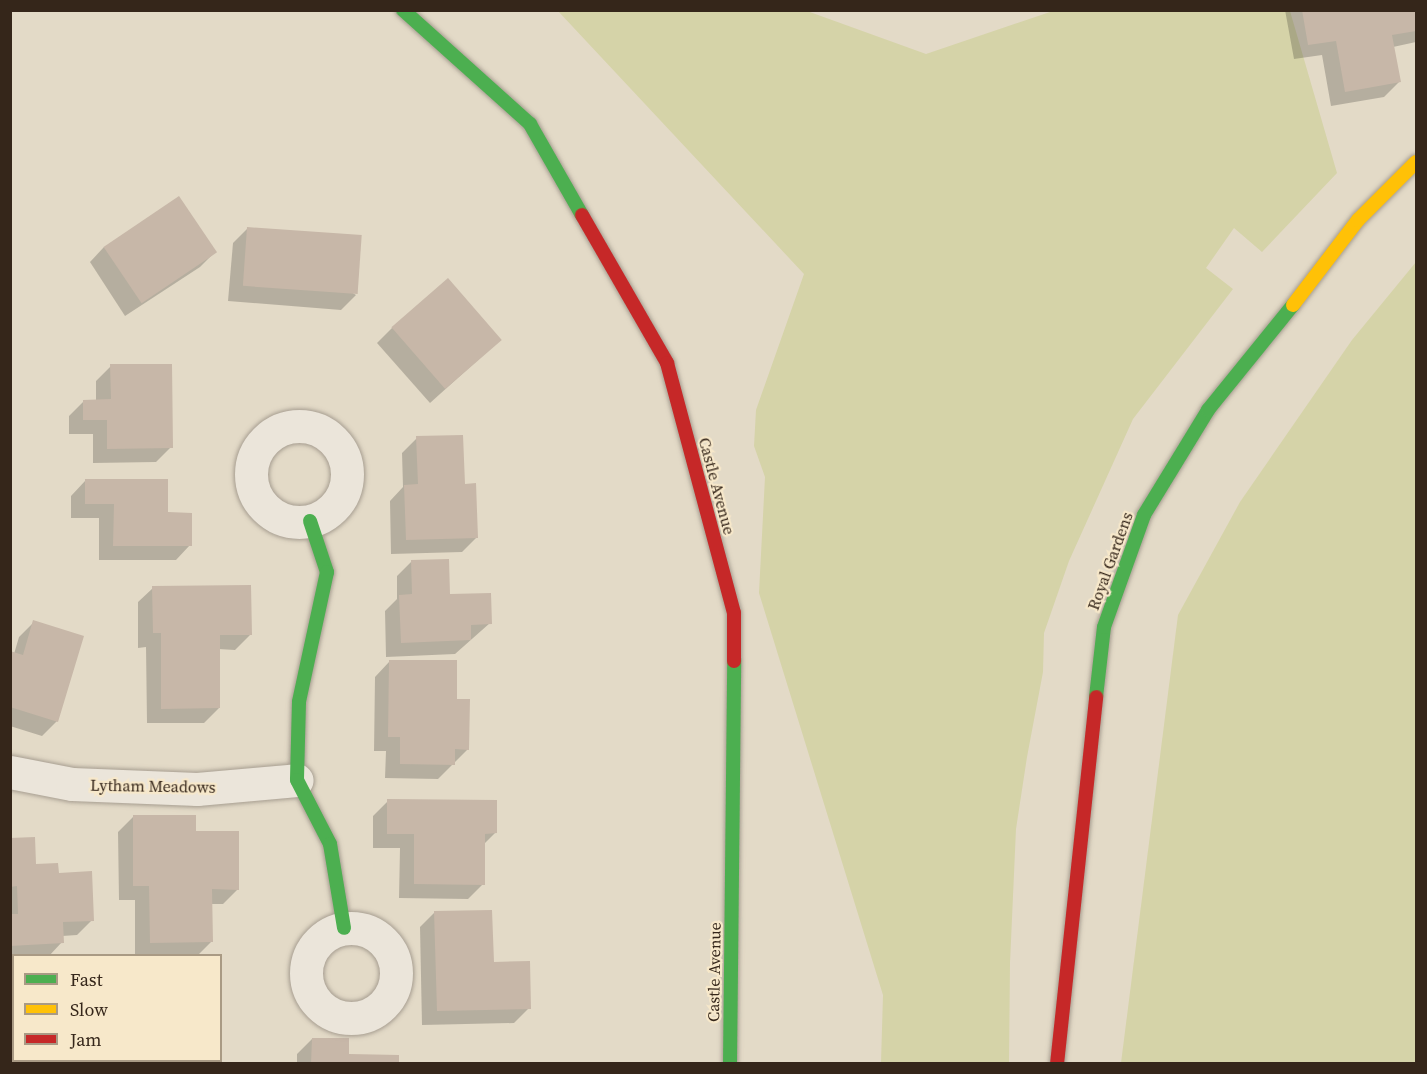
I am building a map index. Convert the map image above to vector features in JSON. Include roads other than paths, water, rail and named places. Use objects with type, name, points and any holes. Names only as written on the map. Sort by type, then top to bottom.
[{"type":"street","name":"Castle Avenue","points":[[403,10],[530,124],[667,363],[734,613],[730,1064]]},
{"type":"street","name":"Royal Gardens","points":[[1057,1064],[1104,627],[1144,515],[1208,410],[1326,265],[1358,220],[1416,162]]},
{"type":"street","points":[[310,521],[327,572],[299,702],[297,780],[330,844],[344,928]]},
{"type":"street","name":"Lytham Meadows","points":[[10,772],[72,784],[197,789],[297,780]]}]
